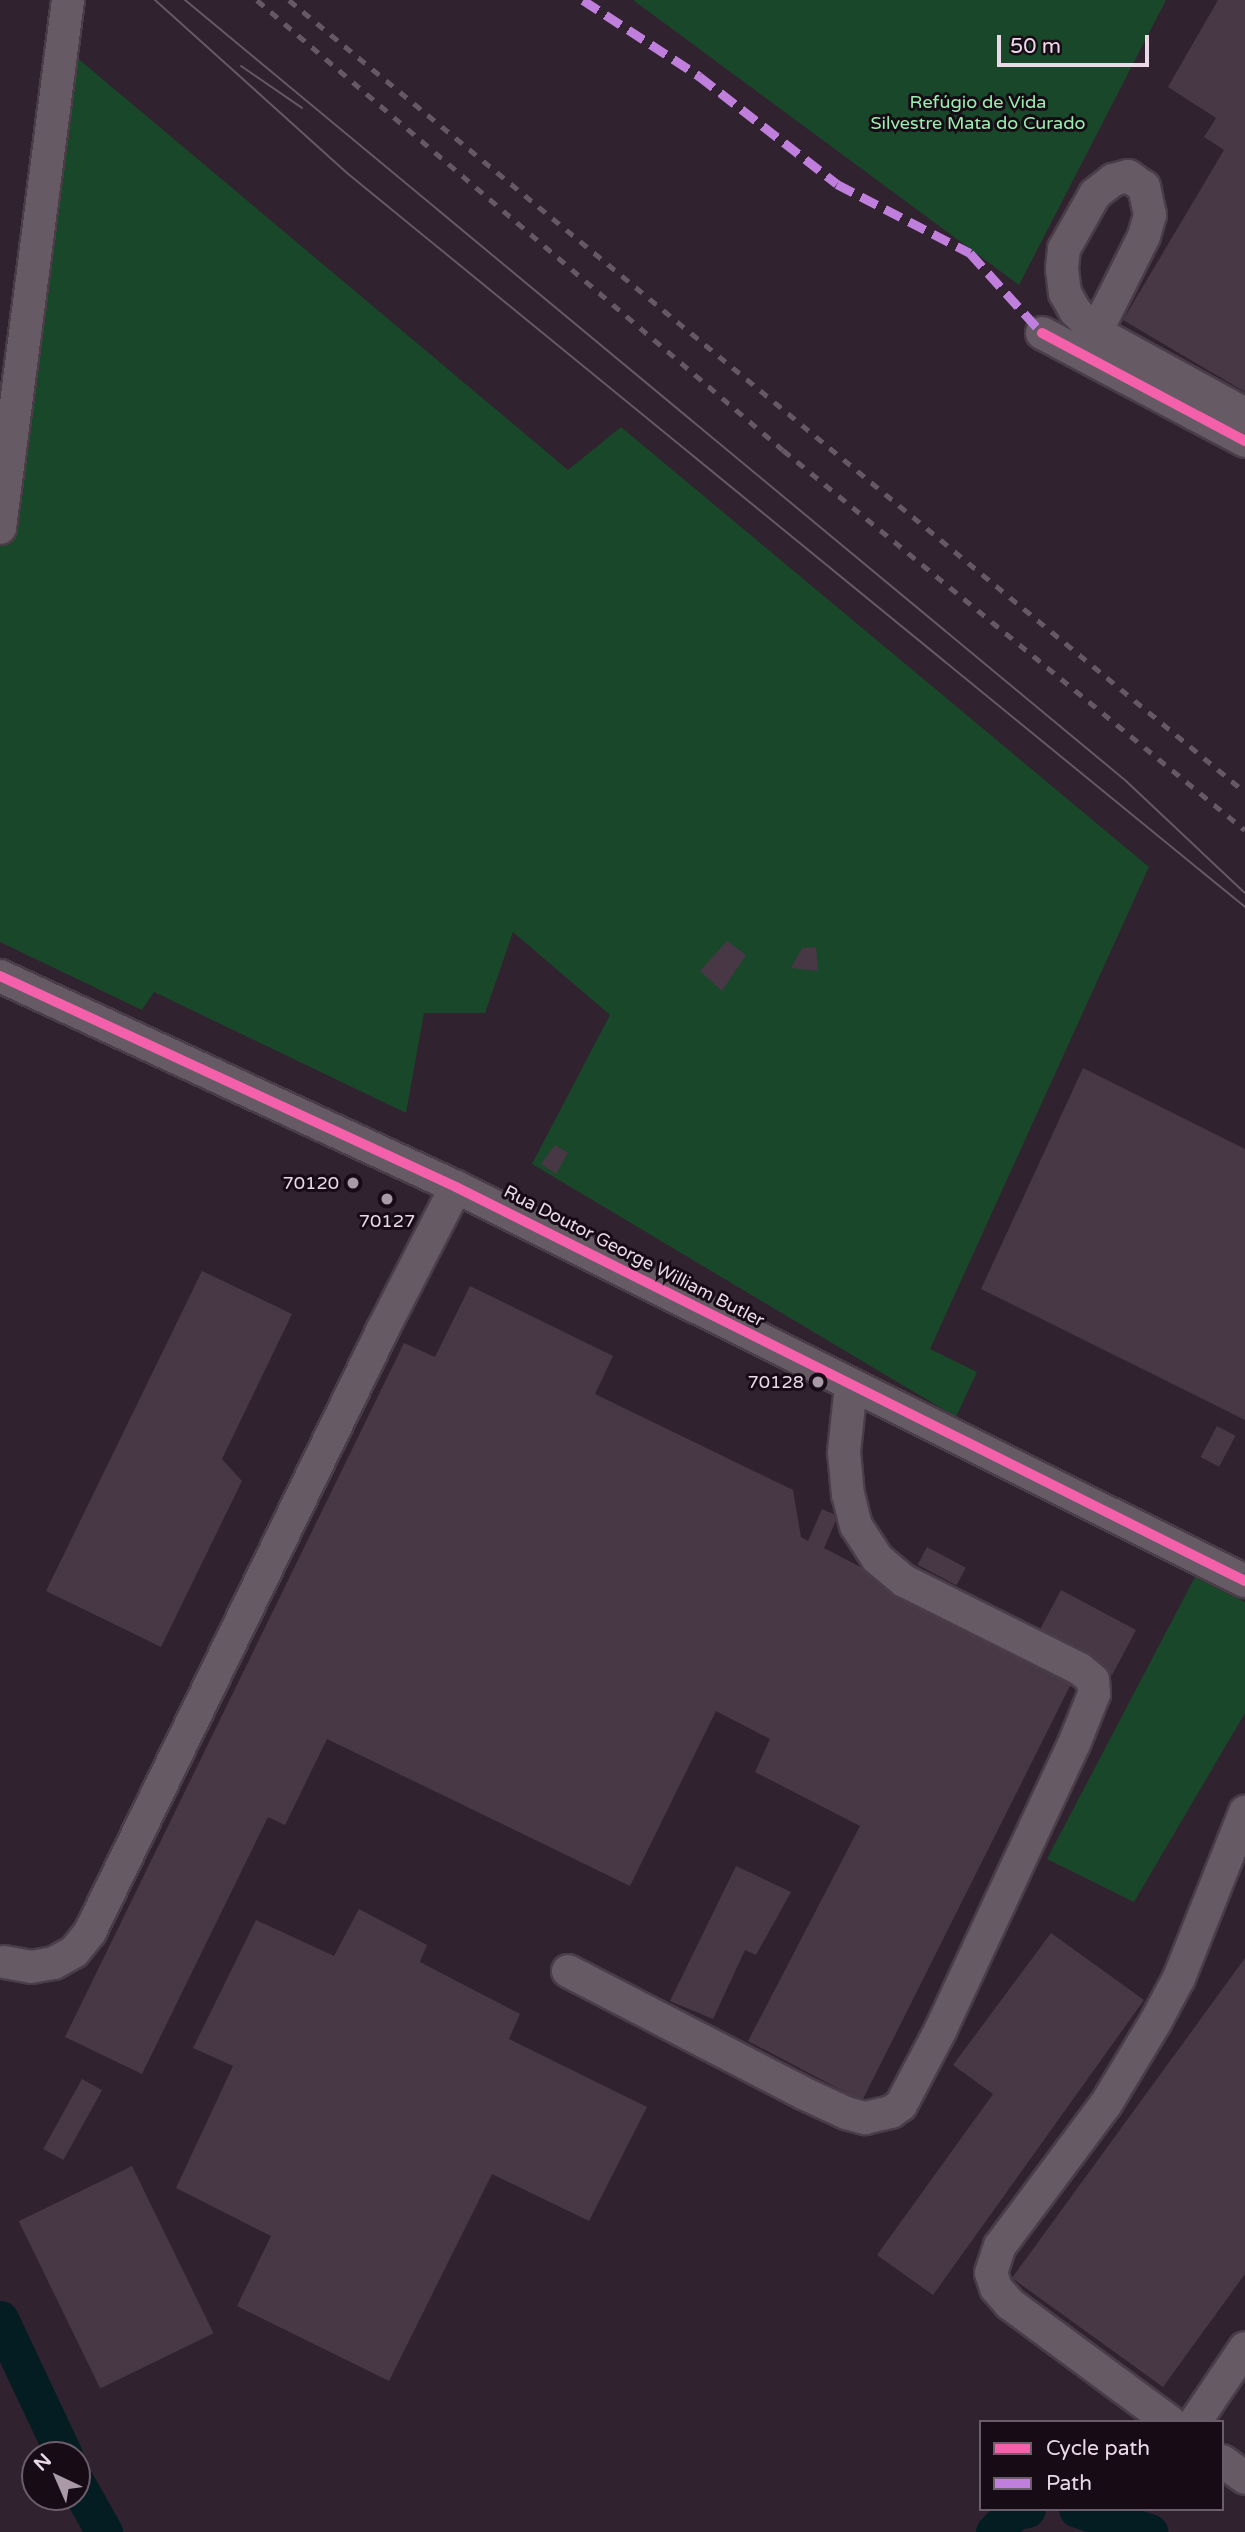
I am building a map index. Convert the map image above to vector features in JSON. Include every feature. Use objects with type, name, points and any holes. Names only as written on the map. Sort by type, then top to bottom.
[{"type":"street","points":[[0,528],[68,0]]},
{"type":"street","points":[[1096,332],[1245,414]]},
{"type":"street","points":[[1042,333],[1245,441]]},
{"type":"street","name":"Rua Doutor George William Butler","points":[[0,976],[456,1187],[1245,1581]]},
{"type":"street","points":[[4,1962],[31,1967],[54,1963],[74,1952],[90,1933],[383,1329],[456,1187]]},
{"type":"street","points":[[568,1971],[803,2093],[846,2113],[865,2118],[891,2112],[901,2105],[936,2039],[1035,1832],[1094,1694],[1093,1680],[1080,1669],[904,1581],[877,1558],[856,1526],[848,1495],[844,1452],[851,1385]]},
{"type":"street","points":[[1167,2420],[1010,2304],[996,2288],[991,2273],[1000,2246],[1106,2104],[1156,2021],[1179,1978],[1245,1812]]},
{"type":"street","points":[[1196,2420],[1245,2348]]},
{"type":"street","points":[[1224,2462],[1245,2478]]},
{"type":"green space","name":"Refúgio de Vida Silvestre Mata do Curado","points":[[633,0],[1166,0],[1019,285]]},
{"type":"green space","points":[[63,46],[568,470],[621,427],[1149,867],[930,1349],[977,1372],[956,1417],[532,1164],[610,1015],[513,932],[485,1013],[424,1013],[406,1113],[154,992],[142,1010],[0,942],[0,537]]},
{"type":"green space","points":[[1195,1577],[1245,1602],[1245,1713],[1134,1902],[1047,1859]]},
{"type":"building","points":[[1218,0],[1245,0],[1245,392],[1123,320],[1224,150],[1204,137],[1216,118],[1168,87]]},
{"type":"building","points":[[727,941],[746,955],[722,991],[700,971]]},
{"type":"building","points":[[816,947],[818,971],[791,968],[802,948]]},
{"type":"building","points":[[1083,1068],[1245,1149],[1245,1420],[981,1289]]},
{"type":"building","points":[[555,1145],[568,1153],[556,1174],[541,1164]]},
{"type":"building","points":[[202,1271],[292,1314],[222,1459],[242,1481],[161,1647],[46,1591]]},
{"type":"building","points":[[470,1286],[613,1356],[595,1394],[793,1490],[801,1537],[808,1541],[822,1509],[838,1516],[824,1548],[1074,1678],[862,2101],[748,2041],[860,1826],[755,1772],[770,1739],[716,1711],[630,1886],[327,1739],[285,1825],[268,1817],[142,2074],[65,2037],[404,1343],[435,1357]]},
{"type":"building","points":[[1217,1426],[1236,1436],[1219,1467],[1201,1457]]},
{"type":"building","points":[[927,1547],[966,1568],[956,1585],[918,1565]]},
{"type":"building","points":[[1061,1590],[1136,1630],[1112,1675],[1037,1635]]},
{"type":"building","points":[[736,1866],[791,1892],[756,1955],[745,1950],[713,2019],[670,2001]]},
{"type":"building","points":[[359,1909],[427,1945],[420,1962],[520,2014],[509,2039],[647,2107],[589,2221],[492,2174],[389,2381],[237,2306],[271,2236],[176,2188],[233,2066],[193,2048],[256,1920],[334,1956]]},
{"type":"building","points":[[1051,1933],[1144,2000],[933,2295],[877,2255],[993,2094],[953,2065]]},
{"type":"building","points":[[1245,1958],[1245,2274],[1163,2387],[1012,2278]]},
{"type":"building","points":[[82,2079],[102,2090],[63,2160],[43,2149]]},
{"type":"building","points":[[132,2166],[214,2333],[100,2388],[19,2221]]},
{"type":"waterway","points":[[0,2319],[57,2441]]},
{"type":"waterway","points":[[91,2509],[104,2532]]},
{"type":"waterway","points":[[994,2532],[1015,2511]]},
{"type":"waterway","points":[[1083,2511],[1149,2532]]},
{"type":"tram line","points":[[155,0],[347,173],[1245,907]]},
{"type":"tram line","points":[[185,0],[1126,781],[1245,893]]},
{"type":"tram line","points":[[241,66],[302,108]]},
{"type":"railway","points":[[257,0],[783,450],[1245,830]]},
{"type":"railway","points":[[289,0],[1245,792]]},
{"type":"marked path","points":[[583,0],[699,76],[837,184],[970,253],[1042,333]]},
{"type":"cycle path","points":[[1042,333],[1245,441]]},
{"type":"cycle path","points":[[0,976],[456,1187],[1245,1581]]},
{"type":"place","name":"70120","points":[[353,1183]]},
{"type":"place","name":"70127","points":[[387,1199]]},
{"type":"place","name":"70128","points":[[818,1382]]}]
